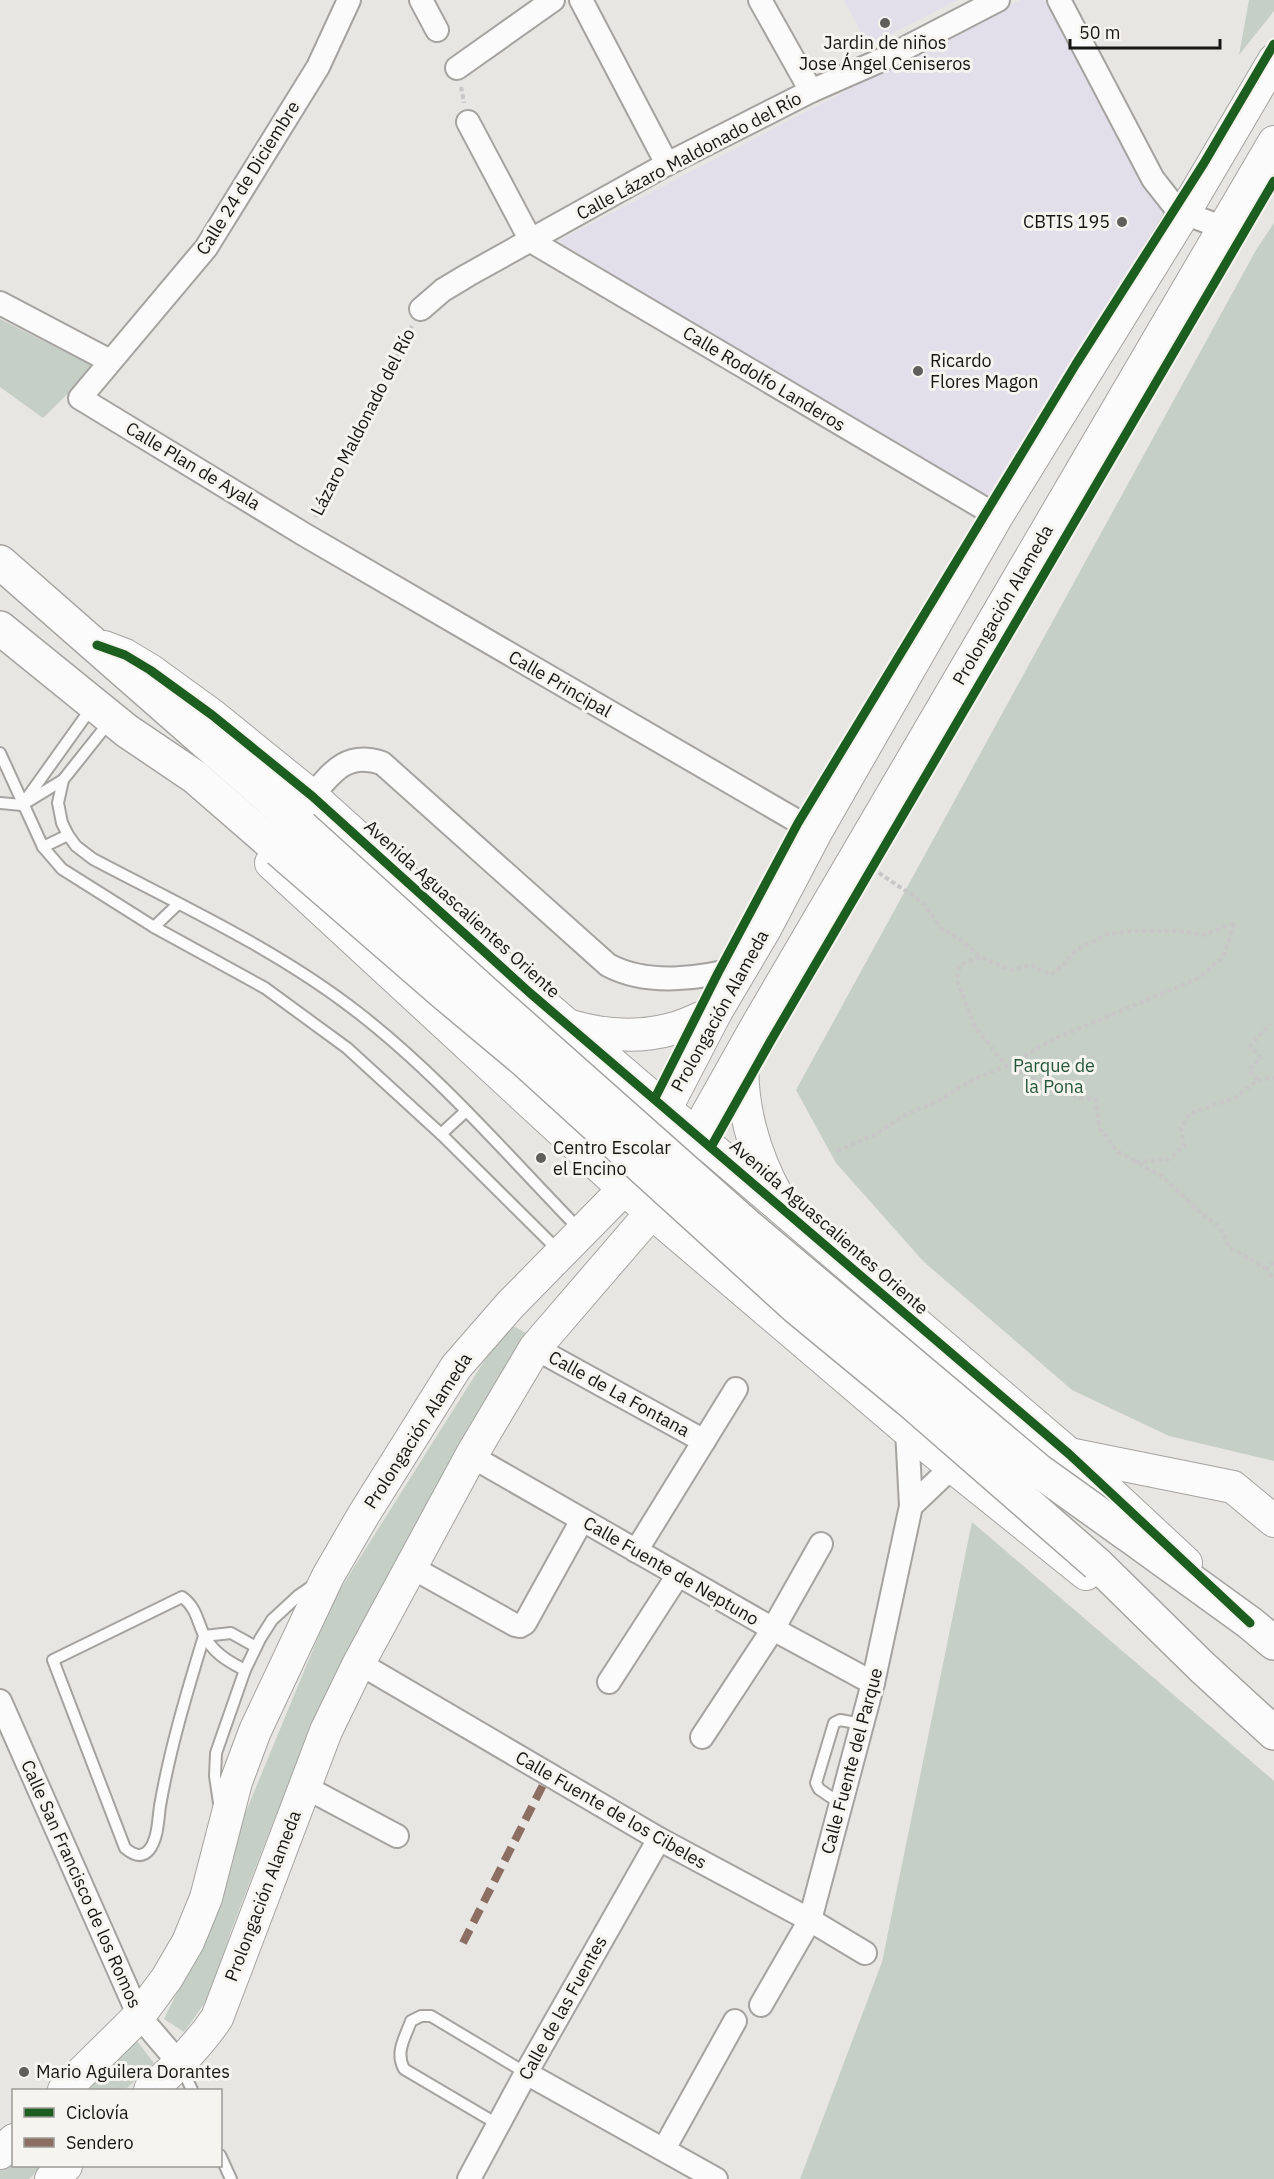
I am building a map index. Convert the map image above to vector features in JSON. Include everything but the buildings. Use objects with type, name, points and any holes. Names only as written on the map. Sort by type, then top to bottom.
[{"type":"main road","name":"Prolongación Alameda","points":[[66,2089],[139,2016],[167,1978],[188,1942],[206,1898],[236,1782],[255,1731],[328,1576],[456,1367],[510,1305],[624,1189],[662,1104],[743,967],[816,832],[996,516],[1184,213],[1274,60]]},
{"type":"main road","name":"Prolongación Alameda","points":[[155,2089],[186,2077],[202,2040],[217,2018],[326,1731],[359,1664],[471,1456],[535,1348],[651,1212],[743,1050],[1274,142]]},
{"type":"main road","name":"Avenida Aguascalientes Oriente","points":[[0,562],[302,827],[750,1228],[1039,1471],[1262,1633]]},
{"type":"main road","points":[[0,628],[110,718],[624,1189],[713,1266],[952,1467],[1202,1667]]},
{"type":"main road","name":"Avenida Aguascalientes Oriente","points":[[97,645],[125,655],[150,670],[212,715],[312,796],[530,993],[1069,1454],[1262,1633]]},
{"type":"main road","points":[[110,718],[195,777],[524,1060],[796,1307],[919,1409],[1097,1564],[1202,1667],[1274,1733]]},
{"type":"main road","points":[[569,1026],[603,1034],[638,1034],[673,1029],[716,1012]]},
{"type":"main road","points":[[713,1266],[711,1247],[720,1219],[753,1201],[777,1204],[748,1123],[743,1050]]},
{"type":"main road","points":[[592,1158],[616,1155],[638,1142],[662,1104]]},
{"type":"main road","points":[[1069,1454],[1233,1487],[1274,1521]]},
{"type":"main road","points":[[0,2153],[12,2142]]},
{"type":"main road","points":[[51,2179],[65,2167]]},
{"type":"street","name":"Calle 24 de Diciembre","points":[[80,398],[206,248],[318,67],[349,0]]},
{"type":"street","points":[[422,0],[437,30]]},
{"type":"street","points":[[457,68],[553,0]]},
{"type":"street","points":[[581,0],[667,164]]},
{"type":"street","points":[[760,0],[811,92]]},
{"type":"street","name":"Calle Lázaro Maldonado del Río","points":[[421,309],[443,290],[667,164],[998,0]]},
{"type":"street","points":[[1059,0],[1153,179],[1175,207],[1184,213],[1224,228]]},
{"type":"street","points":[[468,122],[531,241]]},
{"type":"street","name":"Calle Rodolfo Landeros","points":[[531,241],[996,516]]},
{"type":"street","points":[[0,303],[110,361]]},
{"type":"street","name":"Calle Plan de Ayala","points":[[80,398],[305,535]]},
{"type":"street","name":"Calle Principal","points":[[305,535],[816,832]]},
{"type":"street","points":[[312,796],[329,775],[344,764],[363,759],[382,763],[608,965],[632,975],[677,978],[743,967]]},
{"type":"street","name":"Calle de La Fontana","points":[[535,1348],[704,1441]]},
{"type":"street","points":[[636,1551],[736,1389]]},
{"type":"street","name":"Calle Fuente del Parque","points":[[762,2005],[810,1920],[873,1683],[911,1506],[907,1430]]},
{"type":"street","name":"Calle Fuente de Neptuno","points":[[471,1456],[773,1629],[873,1683]]},
{"type":"street","points":[[911,1506],[952,1467]]},
{"type":"street","points":[[411,1567],[520,1626],[525,1623],[582,1520]]},
{"type":"street","points":[[702,1737],[773,1629],[821,1544]]},
{"type":"street","points":[[609,1682],[678,1575]]},
{"type":"street","name":"Calle Fuente de los Cibeles","points":[[359,1664],[658,1839],[810,1920],[865,1953]]},
{"type":"street","name":"Calle San Francisco de los Romos","points":[[0,1701],[139,2016],[186,2077]]},
{"type":"street","points":[[305,1787],[397,1836]]},
{"type":"street","name":"Calle de las Fuentes","points":[[472,2178],[526,2073],[658,1839]]},
{"type":"street","points":[[664,2149],[735,2020]]},
{"type":"street","points":[[526,2073],[712,2178]]},
{"type":"lane","points":[[0,803],[22,805],[63,780],[110,718]]},
{"type":"lane","points":[[22,805],[110,718]]},
{"type":"lane","points":[[0,753],[22,805],[51,858],[69,873],[154,927],[265,988],[347,1048],[441,1134],[571,1242]]},
{"type":"lane","points":[[63,780],[58,803],[62,823],[76,846],[93,859],[290,964],[356,1011],[398,1046],[466,1111],[571,1242]]},
{"type":"lane","points":[[43,847],[68,835]]},
{"type":"lane","points":[[154,927],[178,904]]},
{"type":"lane","points":[[441,1134],[466,1111]]},
{"type":"lane","points":[[224,1825],[214,1776],[216,1753],[245,1670],[272,1620],[299,1595],[328,1576]]},
{"type":"lane","points":[[204,1636],[167,1770],[154,1842],[147,1853],[133,1854],[125,1848],[53,1660],[182,1597],[191,1604],[204,1636],[221,1658],[245,1670]]},
{"type":"lane","points":[[204,1636],[231,1633],[256,1647]]},
{"type":"lane","points":[[499,2125],[404,2069],[399,2053],[411,2021],[421,2016],[431,2016],[526,2073]]},
{"type":"lane","points":[[222,2159],[231,2179]]},
{"type":"path","points":[[866,879],[878,858]]},
{"type":"path","points":[[837,1151],[874,1135],[907,1114],[938,1101],[974,1079],[1006,1066],[1054,1039],[1199,978],[1223,957],[1235,922],[1204,935],[1133,931],[1108,934],[1076,950],[1051,975],[1030,965],[1011,970],[980,957],[961,940],[941,928],[922,902],[872,868]]},
{"type":"path","points":[[980,957],[960,965],[957,980],[974,1025],[1006,1066],[1029,1075],[1050,1088],[1063,1090],[1080,1098],[1095,1100],[1100,1129],[1117,1151],[1163,1177],[1200,1212],[1220,1227],[1229,1247],[1267,1269],[1274,1280]]},
{"type":"path","points":[[1258,1080],[1249,1070],[1261,1058],[1250,1046],[1270,1024]]},
{"type":"path","points":[[1136,1162],[1169,1159],[1184,1146],[1181,1128],[1189,1114],[1236,1097],[1258,1080],[1274,1078]]},
{"type":"path","points":[[1267,1269],[1274,1262]]},
{"type":"shaded area","name":"Jardin de niños Jose Ángel Ceniseros","points":[[844,0],[957,0],[868,46]]},
{"type":"shaded area","name":"Ricardo Flores Magon","points":[[1020,0],[1059,0],[1168,206],[984,502],[558,241]]},
{"type":"green space","points":[[1249,0],[1274,0],[1274,11],[1239,55]]},
{"type":"green space","name":"Parque de la Pona","points":[[1274,223],[1274,1461],[1169,1436],[1072,1390],[923,1261],[836,1163],[796,1090],[1256,250]]},
{"type":"green space","points":[[0,319],[95,367],[43,418],[0,387]]},
{"type":"green space","points":[[508,1323],[535,1338],[353,1651],[273,1822],[231,1931],[211,1994],[184,2032],[164,2019],[203,1940],[242,1821],[334,1599]]},
{"type":"green space","points":[[972,1522],[1274,1781],[1274,2179],[800,2179],[882,1962]]},
{"type":"green space","points":[[137,2041],[154,2063],[126,2089],[84,2089]]},
{"type":"green space","points":[[12,2157],[12,2167],[42,2167],[29,2179],[0,2179],[0,2169]]},
{"type":"marked path","points":[[463,1943],[548,1775]]},
{"type":"cycle path","points":[[655,1098],[798,823],[1076,364],[1204,163],[1274,44]]},
{"type":"cycle path","points":[[711,1147],[770,1042],[1274,181]]},
{"type":"cycle path","points":[[97,645],[125,655],[150,670],[212,715],[312,796],[530,993],[1069,1454],[1250,1623]]},
{"type":"place","name":"Jardin de niños Jose Ángel Ceniseros","points":[[885,23]]},
{"type":"place","name":"CBTIS 195","points":[[1122,222]]},
{"type":"place","name":"Ricardo Flores Magon","points":[[918,371]]},
{"type":"place","name":"Centro Escolar el Encino","points":[[541,1158]]},
{"type":"place","name":"Mario Aguilera Dorantes","points":[[24,2072]]}]
